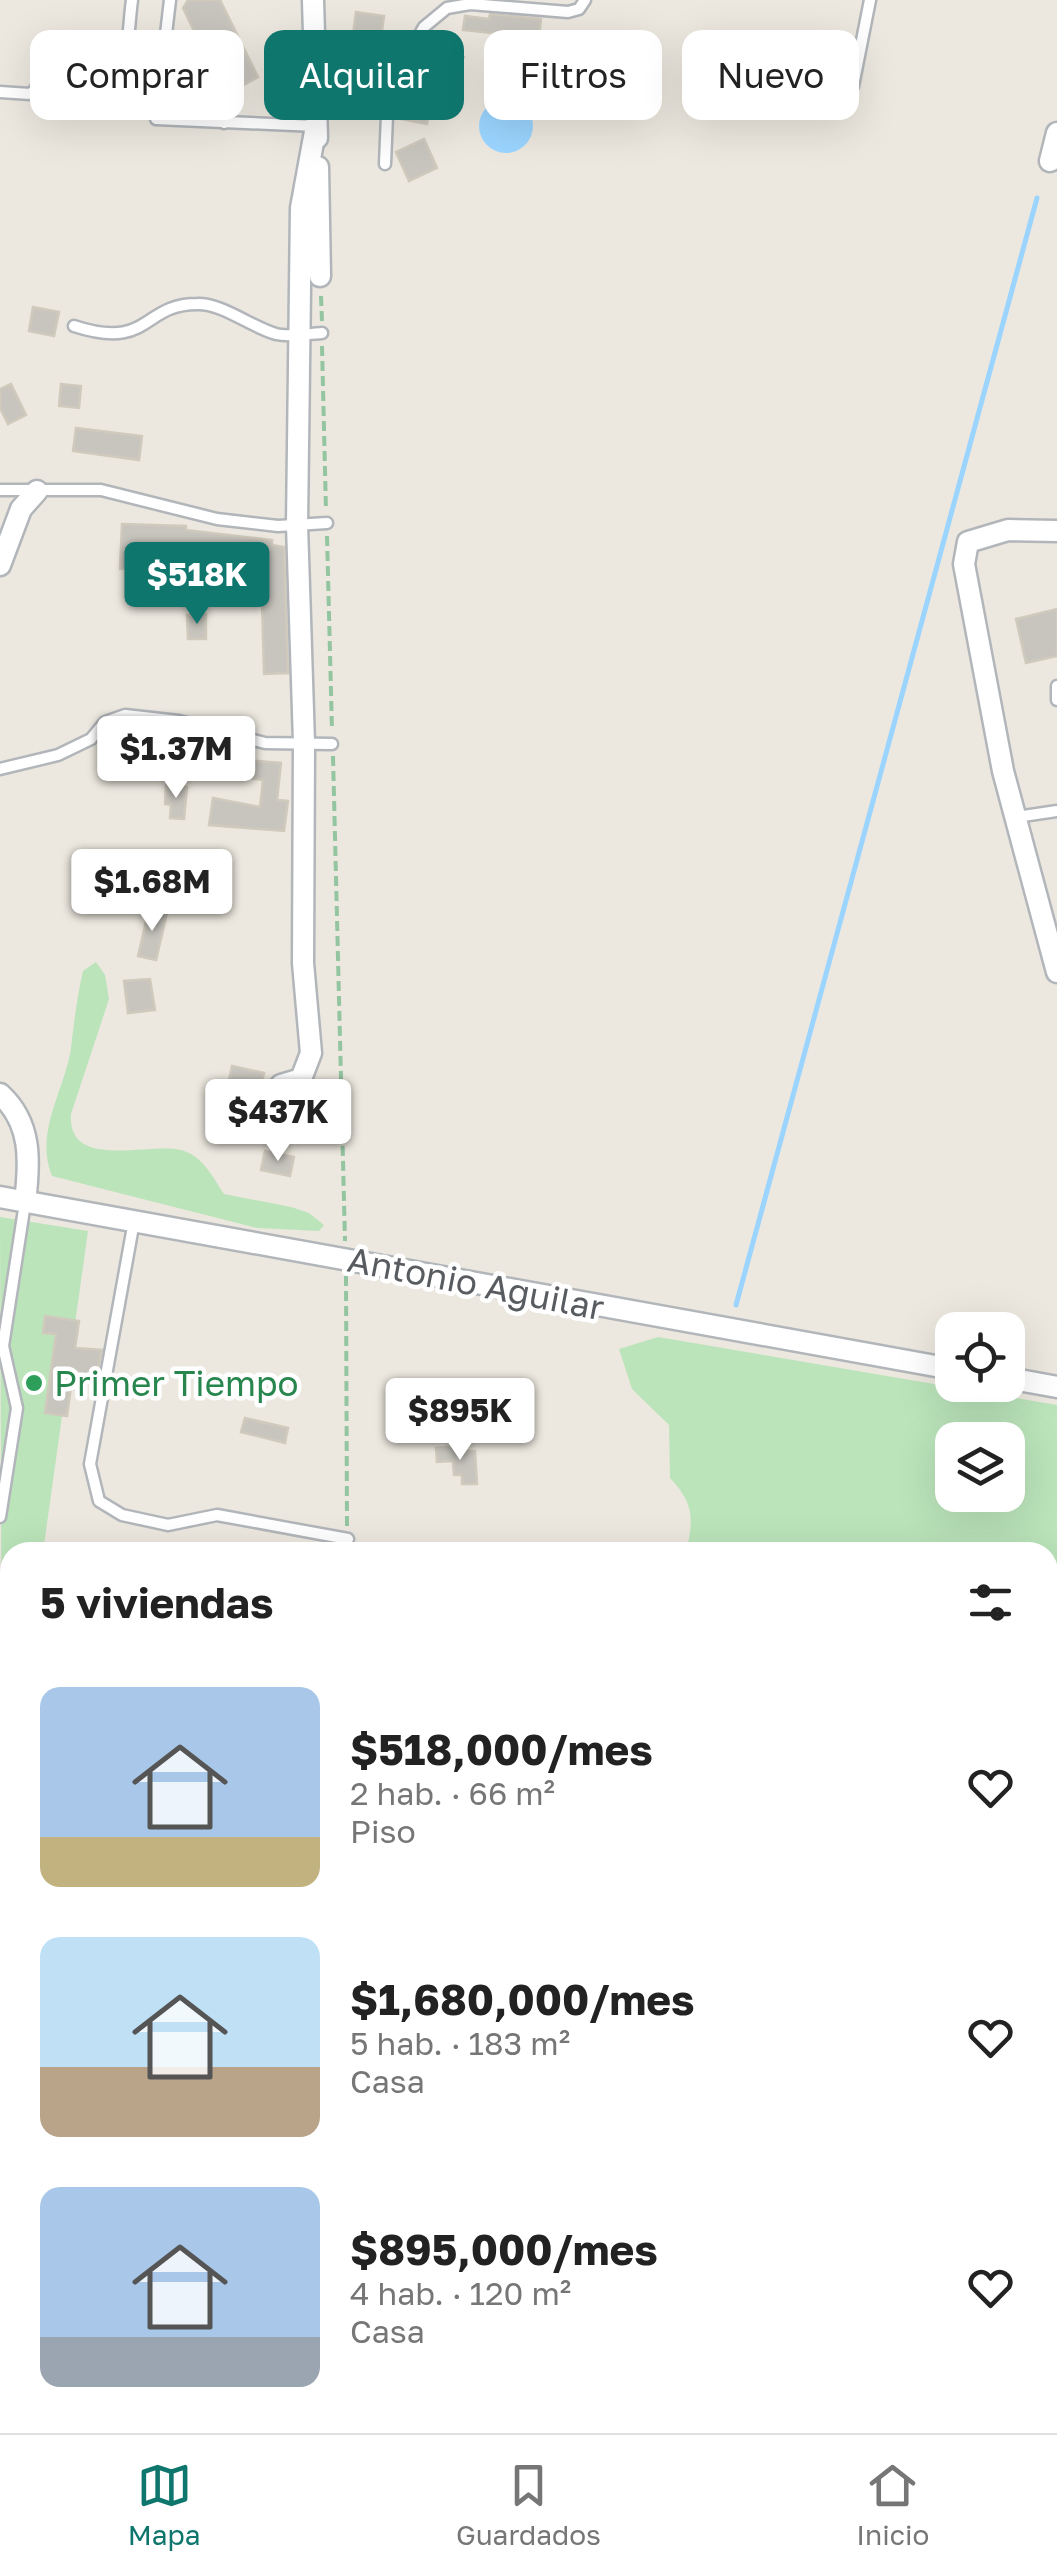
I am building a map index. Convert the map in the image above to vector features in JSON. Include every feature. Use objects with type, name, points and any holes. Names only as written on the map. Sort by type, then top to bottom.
[{"type":"street","points":[[313,0],[314,30]]},
{"type":"street","points":[[316,120],[320,276]]},
{"type":"street","points":[[281,1085],[301,1079],[311,1052],[303,962],[304,744],[297,525],[301,208],[316,126]]},
{"type":"street","points":[[1050,161],[1056,137]]},
{"type":"street","points":[[0,565],[21,509],[37,491]]},
{"type":"street","points":[[1057,531],[1008,530],[980,535],[968,542],[965,586],[1004,771],[1057,972]]},
{"type":"street","points":[[0,1094],[19,1114],[26,1130],[25,1202]]},
{"type":"street","name":"Antonio Aguilar","points":[[0,1197],[935,1366]]},
{"type":"street","points":[[1025,1381],[1057,1387]]},
{"type":"lane","points":[[0,92],[30,94],[40,86],[45,70],[56,62],[109,67],[118,63],[125,52],[132,0]]},
{"type":"lane","points":[[170,0],[156,119],[316,126]]},
{"type":"lane","points":[[422,30],[448,8],[470,4],[568,12],[579,9],[585,0]]},
{"type":"lane","points":[[859,56],[870,0]]},
{"type":"lane","points":[[222,120],[224,124]]},
{"type":"lane","points":[[385,120],[386,164]]},
{"type":"lane","points":[[74,326],[103,335],[134,331],[173,308],[202,303],[278,335],[322,333]]},
{"type":"lane","points":[[0,490],[101,490],[217,519],[297,525],[327,523]]},
{"type":"lane","points":[[1057,686],[1057,700]]},
{"type":"lane","points":[[0,769],[58,755],[91,739],[105,722],[126,714],[179,721],[265,743],[332,744]]},
{"type":"lane","points":[[1016,817],[1057,810]]},
{"type":"lane","points":[[0,1517],[17,1408],[3,1346],[25,1202]]},
{"type":"lane","points":[[134,1221],[90,1464],[99,1501],[122,1516],[168,1525],[217,1515],[348,1539]]},
{"type":"path","points":[[320,276],[346,1258],[348,1539]]},
{"type":"green space","points":[[96,962],[105,975],[109,999],[71,1114],[73,1132],[82,1143],[112,1150],[181,1150],[206,1168],[224,1194],[309,1213],[324,1225],[319,1231],[257,1228],[52,1176],[47,1143],[52,1111],[68,1064],[83,971]]},
{"type":"green space","name":"Primer Tiempo","points":[[0,1217],[88,1231],[44,1542],[1,1542]]},
{"type":"green space","points":[[658,1337],[935,1384],[935,1402],[1025,1400],[1057,1405],[1057,1542],[688,1542],[688,1504],[670,1478],[669,1425],[632,1389],[619,1349]]},
{"type":"water","points":[[484,112],[484,120],[532,120],[531,136],[516,151],[496,151],[481,136],[479,126]]},
{"type":"building","points":[[188,0],[220,0],[235,30],[194,30],[183,8]]},
{"type":"building","points":[[356,12],[384,16],[382,30],[354,30]]},
{"type":"building","points":[[490,14],[541,19],[540,30],[463,30],[465,16],[489,19]]},
{"type":"building","points":[[244,49],[258,77],[244,85]]},
{"type":"building","points":[[424,139],[437,168],[409,181],[396,152]]},
{"type":"building","points":[[33,307],[59,312],[54,336],[29,331]]},
{"type":"building","points":[[11,384],[26,415],[8,424],[0,408],[0,389]]},
{"type":"building","points":[[61,384],[81,386],[79,408],[59,406]]},
{"type":"building","points":[[76,428],[142,436],[139,460],[73,451]]},
{"type":"building","points":[[122,524],[186,526],[186,530],[272,540],[272,545],[284,547],[288,673],[264,674],[262,602],[229,599],[233,564],[207,561],[209,551],[159,550],[156,568],[120,569]]},
{"type":"building","points":[[1057,609],[1057,656],[1026,663],[1016,619]]},
{"type":"building","points":[[206,614],[206,639],[188,639],[187,615]]},
{"type":"building","points":[[233,759],[281,763],[277,800],[288,801],[284,831],[209,825],[213,798],[260,807],[263,780],[232,776]]},
{"type":"building","points":[[166,785],[187,787],[184,819],[170,818],[171,805],[165,804]]},
{"type":"building","points":[[149,909],[167,913],[156,960],[138,956]]},
{"type":"building","points":[[150,979],[155,1010],[128,1013],[124,981]]},
{"type":"building","points":[[232,1066],[264,1073],[260,1092],[228,1085]]},
{"type":"building","points":[[265,1151],[294,1157],[290,1176],[261,1170]]},
{"type":"building","points":[[45,1316],[79,1321],[75,1348],[102,1350],[96,1380],[72,1379],[67,1416],[45,1413],[56,1334],[43,1333]]},
{"type":"building","points":[[245,1418],[288,1428],[285,1443],[241,1432]]},
{"type":"building","points":[[461,1446],[462,1451],[475,1451],[477,1484],[462,1484],[462,1475],[454,1475],[453,1461],[437,1462],[436,1448]]},
{"type":"waterway","points":[[736,1305],[1037,198]]},
{"type":"place","name":"Primer Tiempo","points":[[34,1383]]}]
